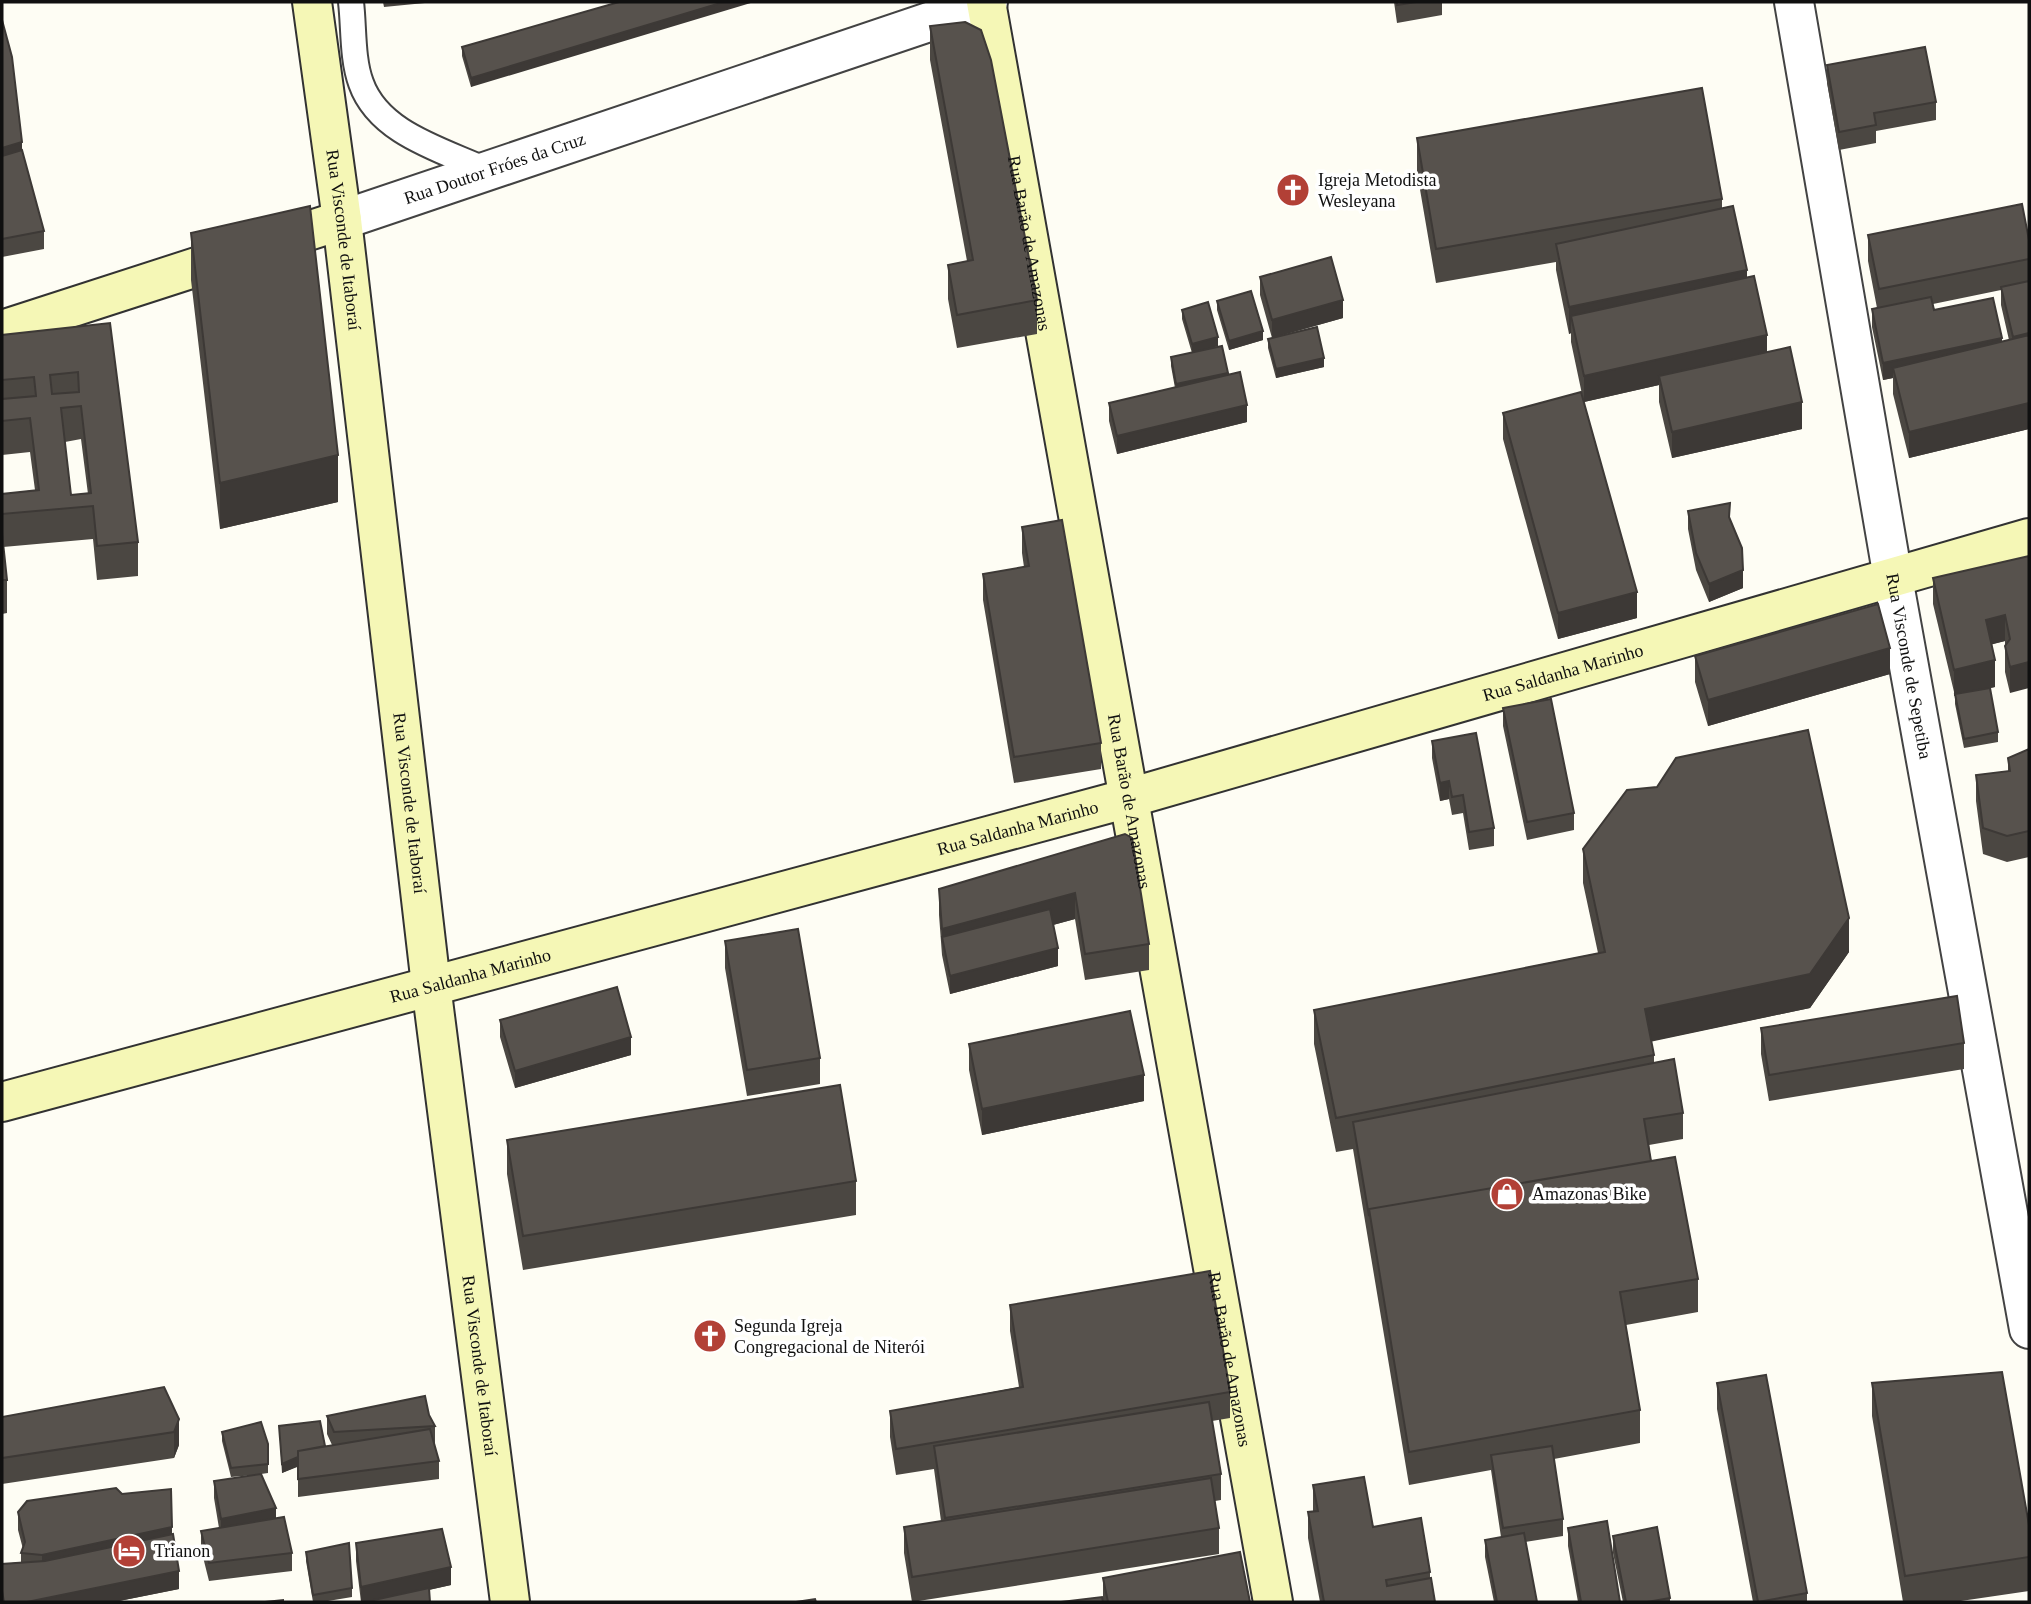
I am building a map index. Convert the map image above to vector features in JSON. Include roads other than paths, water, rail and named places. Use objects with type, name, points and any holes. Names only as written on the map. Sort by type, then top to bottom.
[{"type":"main road","name":"Rua Visconde de Itaboraí","points":[[312,2],[342,219],[431,985],[510,1602]]},
{"type":"main road","name":"Rua Barão de Amazonas","points":[[986,2],[1273,1602]]},
{"type":"main road","name":"Rua Doutor Fróes da Cruz","points":[[2,330],[342,219]]},
{"type":"main road","name":"Rua Saldanha Marinho","points":[[2,1102],[1129,798],[2029,538]]},
{"type":"street","name":"Rua Doutor Fróes da Cruz","points":[[342,219],[986,2]]},
{"type":"street","name":"Rua Visconde de Sepetiba","points":[[1794,2],[1893,578],[2029,1329]]},
{"type":"lane","points":[[351,2],[360,81],[371,105],[400,131],[488,171]]},
{"type":"place","name":"Igreja Metodista Wesleyana","points":[[1293,190]]},
{"type":"place","name":"Amazonas Bike","points":[[1507,1194]]},
{"type":"place","name":"Segunda Igreja Congregacional de Niterói","points":[[710,1336]]},
{"type":"place","name":"Trianon","points":[[129,1551]]}]
